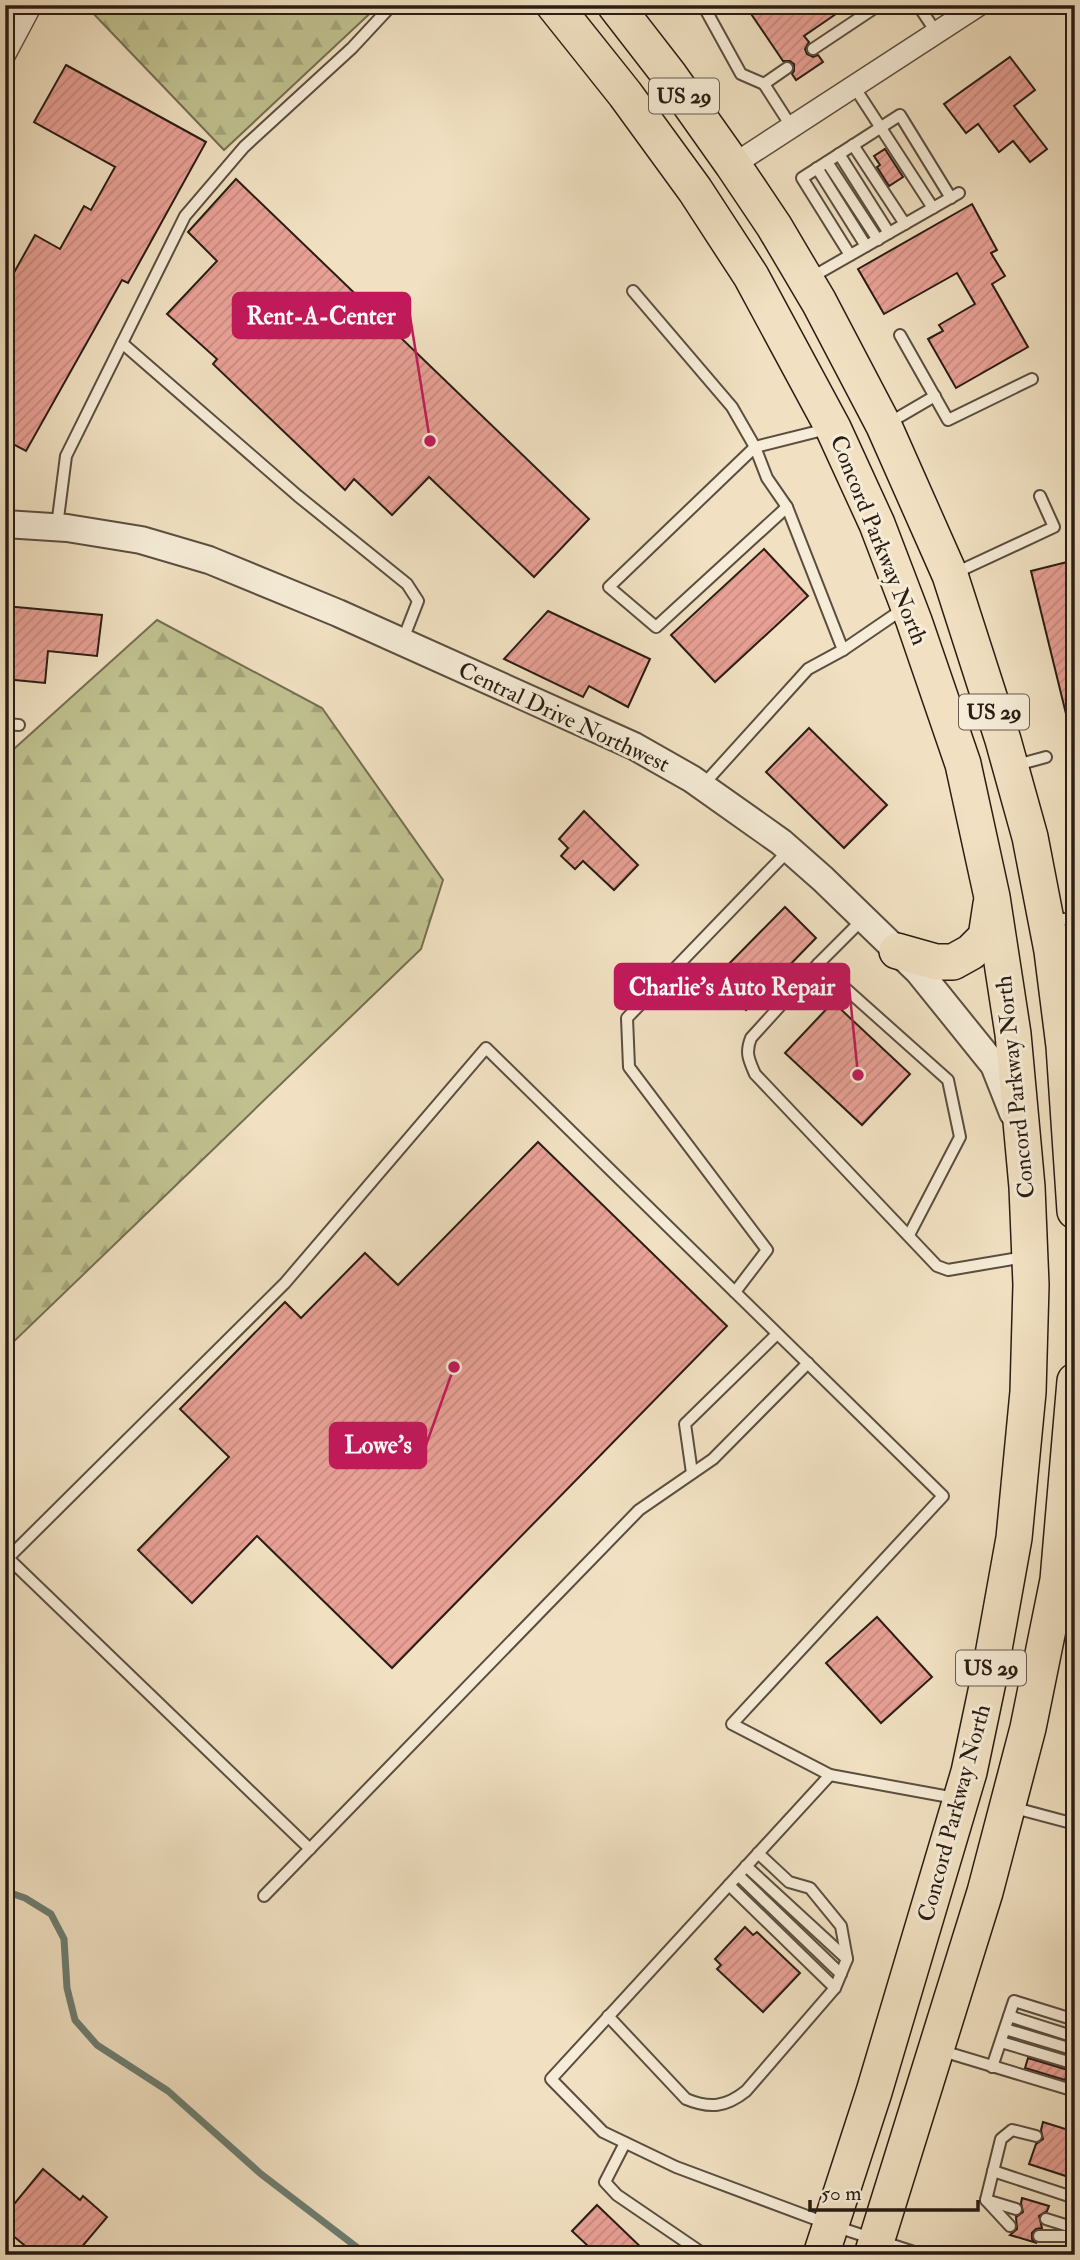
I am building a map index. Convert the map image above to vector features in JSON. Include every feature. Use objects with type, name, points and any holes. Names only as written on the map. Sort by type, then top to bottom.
[{"type":"highway","name":"Concord Parkway North","points":[[554,5],[625,94],[703,202],[751,276],[833,428],[877,524],[963,764],[992,897],[1013,1034],[1023,1138],[1031,1285],[1028,1392],[1014,1538],[989,1677],[961,1800],[826,2240]]},
{"type":"highway","name":"Concord Parkway North","points":[[615,5],[670,75],[741,177],[806,280],[884,426],[950,575],[1011,767],[1030,837],[1060,919],[1062,1032],[1071,1114],[1075,1211]]},
{"type":"highway","points":[[703,202],[741,177]]},
{"type":"highway","points":[[963,764],[1005,870],[1045,1088],[1071,1114]]},
{"type":"highway","points":[[897,951],[936,962],[953,962],[971,952],[986,937],[992,897]]},
{"type":"highway","name":"US 29","points":[[875,2248],[985,1892],[1028,1728],[1058,1580],[1074,1392]]},
{"type":"street","points":[[5,54],[31,5]]},
{"type":"street","points":[[741,177],[791,126],[979,5]]},
{"type":"street","name":"Central Drive Northwest","points":[[5,524],[57,527],[141,540],[209,561],[402,642],[634,747],[701,786],[790,849],[919,972],[994,1065],[1023,1138]]},
{"type":"lane","points":[[57,527],[66,456],[185,216],[244,147],[352,48],[392,5]]},
{"type":"lane","points":[[703,5],[741,74],[764,85],[791,126]]},
{"type":"lane","points":[[813,49],[879,5]]},
{"type":"lane","points":[[918,5],[936,32]]},
{"type":"lane","points":[[764,85],[787,68]]},
{"type":"lane","points":[[853,85],[933,208]]},
{"type":"lane","points":[[806,280],[878,240],[955,195],[900,115],[802,178],[850,255]]},
{"type":"lane","points":[[853,145],[905,224]]},
{"type":"lane","points":[[839,154],[890,233]]},
{"type":"lane","points":[[827,162],[878,240]]},
{"type":"lane","points":[[817,168],[866,246]]},
{"type":"lane","points":[[633,291],[732,407],[755,447],[767,478],[787,507],[843,650]]},
{"type":"lane","points":[[900,335],[948,420],[1032,379]]},
{"type":"lane","points":[[122,343],[298,496],[407,584],[418,601],[402,642]]},
{"type":"lane","points":[[884,426],[935,396]]},
{"type":"lane","points":[[787,507],[656,627],[609,587],[755,447],[833,428]]},
{"type":"lane","points":[[950,575],[1054,527],[1040,496]]},
{"type":"lane","points":[[701,786],[808,669],[843,650],[908,606]]},
{"type":"lane","points":[[5,724],[19,725]]},
{"type":"lane","points":[[1011,767],[1046,757]]},
{"type":"lane","points":[[734,1292],[767,1250],[629,1067],[627,1018],[790,849]]},
{"type":"lane","points":[[864,918],[751,1038],[747,1048],[748,1058],[755,1074],[937,1266],[948,1270],[1030,1256]]},
{"type":"lane","points":[[818,964],[948,1080],[960,1137],[909,1235]]},
{"type":"lane","points":[[310,1849],[8,1558],[285,1283],[486,1048],[943,1496],[732,1724],[830,1775],[961,1800]]},
{"type":"lane","points":[[692,1473],[685,1424],[777,1334]]},
{"type":"lane","points":[[264,1896],[629,1519],[713,1459],[808,1363]]},
{"type":"lane","points":[[830,1775],[551,2079],[603,2132],[826,2240],[923,2255]]},
{"type":"lane","points":[[1008,1806],[1075,1824]]},
{"type":"lane","points":[[608,2016],[686,2099],[702,2106],[731,2103],[806,2024],[835,1988],[847,1959],[841,1926],[810,1888],[789,1882],[758,1853]]},
{"type":"lane","points":[[742,1870],[847,1959]]},
{"type":"lane","points":[[742,1870],[841,1974]]},
{"type":"lane","points":[[729,1885],[835,1988]]},
{"type":"lane","points":[[992,2067],[1014,2001],[1075,2020]]},
{"type":"lane","points":[[1009,2016],[1075,2037]]},
{"type":"lane","points":[[1005,2029],[1075,2050]]},
{"type":"lane","points":[[1001,2042],[1075,2064]]},
{"type":"lane","points":[[936,2050],[1075,2091]]},
{"type":"lane","points":[[986,2200],[1001,2138],[1012,2130],[1036,2136]]},
{"type":"lane","points":[[625,2143],[605,2182],[617,2195],[705,2255]]},
{"type":"lane","points":[[993,2171],[1075,2199]]},
{"type":"lane","points":[[986,2200],[1016,2209]]},
{"type":"lane","points":[[986,2200],[1010,2226]]},
{"type":"lane","points":[[1046,2219],[1075,2228]]},
{"type":"lane","points":[[1039,2236],[1075,2236]]},
{"type":"green space","points":[[89,5],[379,5],[224,150],[88,8]]},
{"type":"green space","points":[[157,620],[322,708],[443,880],[421,949],[5,1350],[5,757]]},
{"type":"building","points":[[745,5],[849,5],[804,36],[809,42],[805,49],[807,54],[813,57],[818,55],[823,62],[796,80],[792,74],[794,64],[783,61]]},
{"type":"building","points":[[1010,57],[1035,90],[1014,106],[1047,149],[1030,162],[1013,141],[999,152],[978,124],[966,133],[944,104]]},
{"type":"building","points":[[66,65],[206,142],[128,283],[122,280],[26,451],[5,440],[5,275],[11,278],[35,235],[60,249],[84,206],[91,210],[115,167],[34,122]]},
{"type":"building","points":[[885,149],[903,177],[889,186],[877,167],[880,165],[874,156]]},
{"type":"building","points":[[236,179],[589,519],[534,577],[429,477],[392,515],[354,479],[345,490],[213,364],[217,359],[167,314],[217,261],[188,232]]},
{"type":"building","points":[[972,204],[997,250],[991,253],[1005,276],[992,284],[1028,347],[956,388],[928,339],[943,331],[939,325],[975,304],[957,273],[884,314],[858,269]]},
{"type":"building","points":[[764,549],[808,596],[715,682],[671,635]]},
{"type":"building","points":[[1075,560],[1075,722],[1068,722],[1031,571]]},
{"type":"building","points":[[5,606],[102,615],[97,656],[48,651],[45,683],[5,679]]},
{"type":"building","points":[[548,611],[650,659],[628,707],[589,686],[583,697],[504,659]]},
{"type":"building","points":[[809,728],[887,805],[844,848],[766,772]]},
{"type":"building","points":[[584,811],[638,865],[614,890],[583,861],[575,869],[561,856],[568,848],[559,839]]},
{"type":"building","points":[[785,907],[816,938],[746,1010],[714,979]]},
{"type":"building","points":[[833,1002],[910,1074],[862,1125],[785,1053]]},
{"type":"building","points":[[538,1142],[727,1326],[392,1668],[257,1536],[192,1603],[138,1550],[229,1457],[180,1409],[285,1302],[301,1318],[365,1253],[398,1285]]},
{"type":"building","points":[[877,1617],[932,1677],[881,1723],[826,1663]]},
{"type":"building","points":[[745,1927],[753,1935],[757,1932],[800,1973],[763,2012],[717,1969],[721,1965],[715,1959]]},
{"type":"building","points":[[1028,2058],[1068,2070],[1065,2080],[1025,2068]]},
{"type":"building","points":[[1043,2122],[1075,2132],[1075,2179],[1029,2164],[1036,2144],[1043,2139]]},
{"type":"building","points":[[43,2169],[80,2200],[83,2196],[107,2217],[75,2255],[36,2255],[5,2229],[5,2215]]},
{"type":"building","points":[[1022,2198],[1049,2206],[1047,2211],[1039,2216],[1042,2228],[1032,2233],[1032,2239],[1037,2243],[1010,2235],[1017,2229],[1016,2217],[1023,2212]]},
{"type":"building","points":[[597,2205],[649,2255],[580,2255],[588,2246],[572,2231]]},
{"type":"waterway","points":[[5,1891],[25,1898],[51,1914],[64,1939],[67,1988],[75,2020],[97,2045],[168,2091],[261,2174],[367,2255]]},
{"type":"place","name":"Rent-A-Center","points":[[430,441]]},
{"type":"place","name":"Charlie's Auto Repair","points":[[858,1075]]},
{"type":"place","name":"Lowe's","points":[[454,1367]]}]
